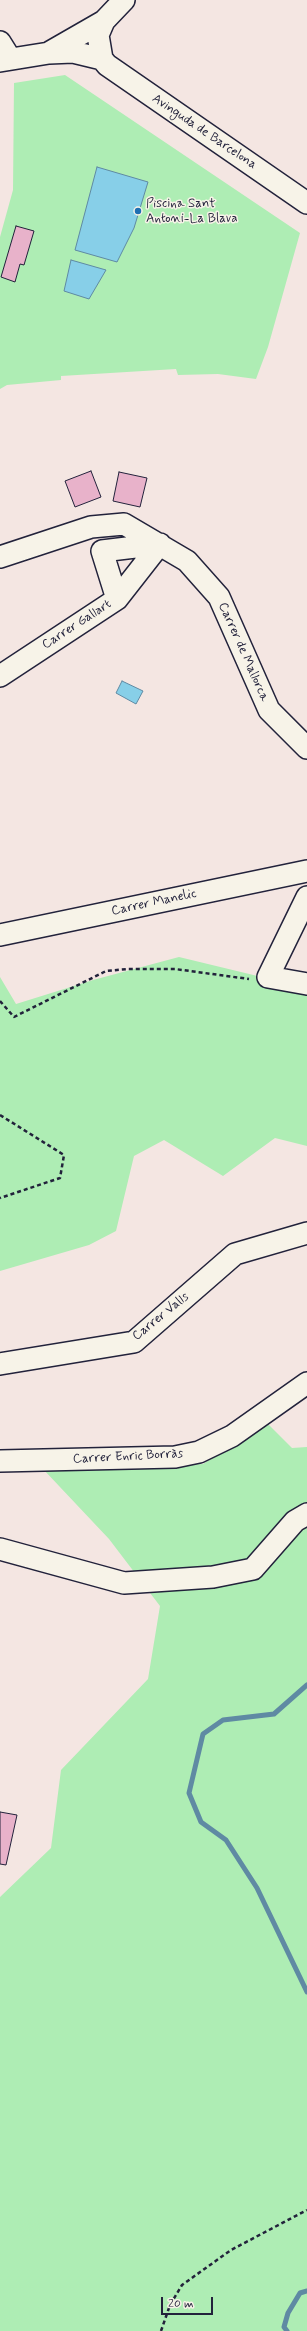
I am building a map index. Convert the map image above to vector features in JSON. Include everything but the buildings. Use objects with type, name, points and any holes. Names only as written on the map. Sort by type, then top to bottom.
[{"type":"street","points":[[3,54],[73,52],[102,59],[98,34],[104,22],[124,0]]},
{"type":"street","points":[[49,53],[104,22]]},
{"type":"street","name":"Avinguda de Barcelona","points":[[102,59],[107,65],[138,87],[307,203]]},
{"type":"street","name":"Carrer de Mallorca","points":[[0,557],[91,527],[124,524],[160,544],[187,561],[219,597],[269,710],[307,748]]},
{"type":"street","points":[[117,599],[102,551],[160,544]]},
{"type":"street","name":"Carrer Gallart","points":[[0,676],[117,599],[160,544]]},
{"type":"street","name":"Carrer Manelic","points":[[0,935],[307,871]]},
{"type":"street","points":[[307,897],[268,977],[307,984]]},
{"type":"street","name":"Carrer Valls","points":[[0,1364],[134,1342],[236,1254],[307,1232]]},
{"type":"street","name":"Carrer Enric Borràs","points":[[0,1461],[175,1457],[199,1452],[232,1436],[307,1383]]},
{"type":"street","points":[[0,1549],[124,1583],[214,1578],[253,1569],[295,1521],[307,1514]]},
{"type":"path","points":[[0,1001],[14,1017],[106,971],[128,969],[175,969],[256,980],[268,977]]},
{"type":"path","points":[[0,1115],[64,1155],[60,1178],[0,1198]]},
{"type":"path","points":[[161,2331],[170,2305],[182,2285],[231,2250],[307,2210]]},
{"type":"green space","name":"Piscina Sant Antoni-La Blava","points":[[65,75],[300,233],[268,347],[256,379],[218,374],[178,375],[176,369],[61,376],[61,380],[7,385],[0,389],[0,237],[13,190],[14,83]]},
{"type":"green space","points":[[179,957],[307,988],[307,1146],[275,1138],[223,1176],[164,1140],[134,1156],[116,1231],[89,1245],[0,1271],[0,977],[16,1004],[93,980]]},
{"type":"green space","points":[[267,1423],[292,1448],[307,1447],[307,2331],[0,2331],[0,1897],[51,1848],[61,1770],[148,1679],[160,1606],[109,1539],[43,1469],[203,1464]]},
{"type":"water","points":[[97,167],[148,182],[134,228],[117,262],[75,250]]},
{"type":"water","points":[[71,260],[106,270],[89,299],[64,291]]},
{"type":"water","points":[[122,681],[143,691],[136,704],[116,693]]},
{"type":"waterway","points":[[307,1685],[274,1714],[223,1720],[203,1734],[189,1793],[201,1822],[226,1840],[257,1888],[307,1992]]},
{"type":"waterway","points":[[287,2331],[284,2327],[288,2313],[300,2293],[307,2291]]},
{"type":"place","name":"Piscina Sant Antoni-La Blava","points":[[138,211]]}]
